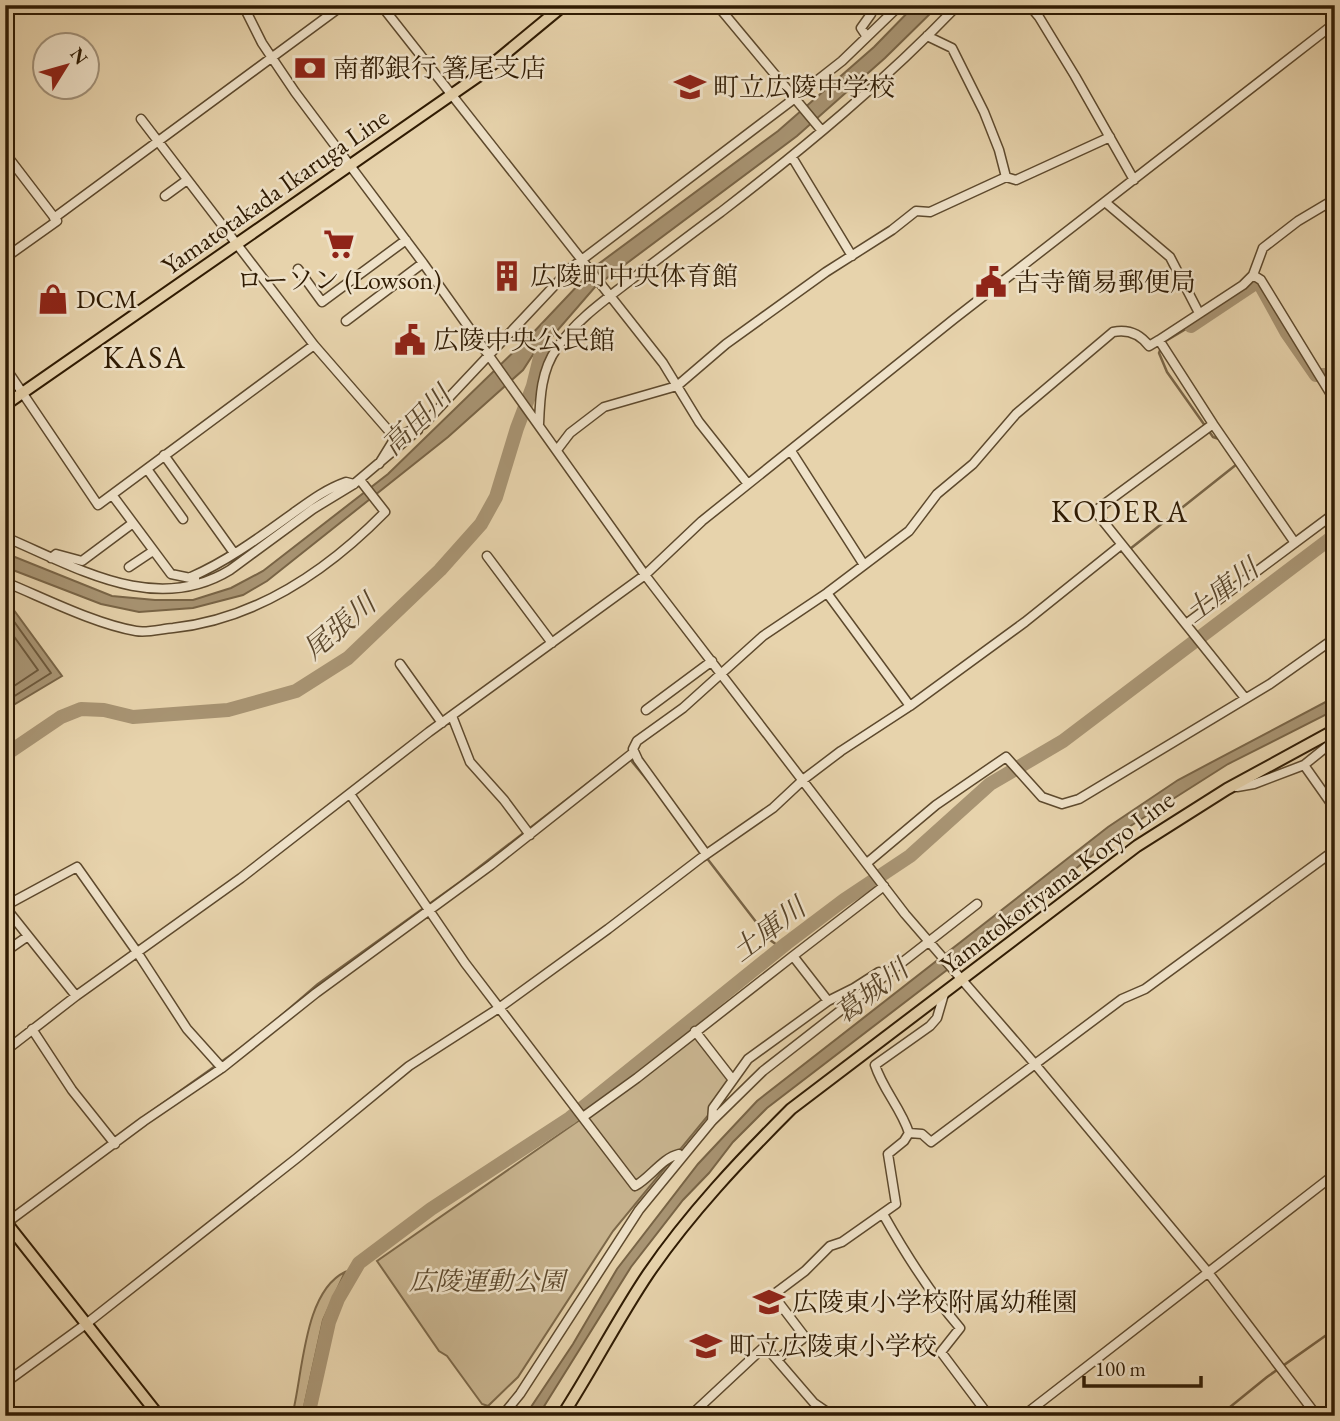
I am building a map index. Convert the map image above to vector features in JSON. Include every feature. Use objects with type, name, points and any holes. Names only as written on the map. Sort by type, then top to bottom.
[{"type":"main road","name":"Yamatotakada Ikaruga Line","points":[[5,405],[452,94],[499,60],[564,5]]},
{"type":"main road","name":"Yamatokoriyama Koryo Line","points":[[562,1416],[647,1276],[673,1240],[752,1147],[792,1109],[1137,846],[1227,789],[1335,730]]},
{"type":"main road","points":[[6,1223],[159,1416]]},
{"type":"street","points":[[243,5],[272,58],[423,263],[645,575],[928,942],[1034,1063],[1207,1271],[1317,1416]]},
{"type":"street","points":[[54,218],[343,5]]},
{"type":"street","points":[[381,5],[663,363],[699,422],[748,484]]},
{"type":"street","points":[[717,5],[821,131]]},
{"type":"street","points":[[538,424],[543,381],[556,349],[577,325],[608,296],[792,158],[871,90],[958,5]]},
{"type":"street","points":[[1029,5],[1039,17],[1134,180]]},
{"type":"street","points":[[867,37],[861,28],[872,8],[897,8]]},
{"type":"street","points":[[5,537],[96,578],[139,588],[182,587],[217,578],[313,509],[358,483],[424,424],[490,358],[571,268],[796,99],[897,8]]},
{"type":"street","points":[[5,1051],[76,996],[221,892],[442,723],[645,575],[691,530],[954,319],[1335,23]]},
{"type":"street","points":[[927,36],[952,48],[985,112],[1006,177]]},
{"type":"street","points":[[141,119],[314,345],[395,438]]},
{"type":"street","points":[[557,450],[570,433],[604,407],[677,386],[726,344],[916,211],[930,212],[1006,177],[1016,180],[1110,137]]},
{"type":"street","points":[[5,153],[57,221],[5,258]]},
{"type":"street","points":[[792,158],[852,256]]},
{"type":"street","points":[[165,196],[187,180]]},
{"type":"street","points":[[703,856],[634,752],[637,741],[683,708],[764,636],[827,593],[909,531],[937,494],[973,464],[1016,414],[1113,332],[1135,333],[1149,346],[1243,285],[1253,275],[1263,248],[1298,221],[1335,199]]},
{"type":"street","points":[[1105,202],[1170,257],[1199,313]]},
{"type":"street","points":[[298,269],[322,302],[406,240]]},
{"type":"street","points":[[346,321],[423,263]]},
{"type":"street","points":[[1253,275],[1261,280],[1335,401]]},
{"type":"street","points":[[1159,340],[1295,543]]},
{"type":"street","points":[[5,367],[98,505],[314,345]]},
{"type":"street","points":[[379,464],[395,438],[424,424]]},
{"type":"street","points":[[1213,424],[1095,511],[1245,698]]},
{"type":"street","points":[[791,451],[864,565]]},
{"type":"street","points":[[164,456],[234,553]]},
{"type":"street","points":[[147,469],[183,519]]},
{"type":"street","points":[[5,582],[82,614],[137,631],[209,623],[260,605],[300,584],[385,512],[358,483],[346,482],[324,491],[234,553],[191,577]]},
{"type":"street","points":[[113,496],[171,574],[197,580],[210,575],[217,578]]},
{"type":"street","points":[[1189,627],[1335,513]]},
{"type":"street","points":[[51,558],[55,554],[82,561],[133,523]]},
{"type":"street","points":[[5,1383],[86,1324],[409,1066],[499,1008],[649,899],[703,856],[774,808],[804,779],[1025,622],[1121,544]]},
{"type":"street","points":[[129,568],[153,551]]},
{"type":"street","points":[[487,556],[552,643]]},
{"type":"street","points":[[827,593],[910,706]]},
{"type":"street","points":[[867,863],[970,780],[1006,757],[1042,797],[1062,804],[1079,799],[1270,684],[1335,638]]},
{"type":"street","points":[[646,710],[712,661]]},
{"type":"street","points":[[400,664],[442,723]]},
{"type":"street","points":[[452,716],[470,762],[504,800],[530,835]]},
{"type":"street","points":[[1227,789],[1254,784],[1304,765],[1335,740]]},
{"type":"street","points":[[6,1223],[113,1141],[530,835],[634,752]]},
{"type":"street","points":[[1304,765],[1335,809]]},
{"type":"street","points":[[350,794],[428,911],[635,1186],[645,1181],[672,1156],[679,1154],[682,1157]]},
{"type":"street","points":[[909,1133],[922,1134],[931,1142],[1122,999],[1145,989],[1335,850]]},
{"type":"street","points":[[76,996],[6,905],[77,867],[138,952],[187,1029],[219,1065]]},
{"type":"street","points":[[583,1117],[884,886]]},
{"type":"street","points":[[502,1416],[562,1331],[620,1237],[712,1121],[763,1071],[977,904]]},
{"type":"street","points":[[5,952],[28,936]]},
{"type":"street","points":[[793,956],[828,1001]]},
{"type":"street","points":[[712,1121],[713,1108],[748,1059],[828,1001],[854,989],[879,972],[887,975]]},
{"type":"street","points":[[909,1133],[881,1083],[875,1065],[930,1026],[937,1018],[944,994]]},
{"type":"street","points":[[32,1029],[72,1090],[113,1141]]},
{"type":"street","points":[[695,1031],[733,1080]]},
{"type":"street","points":[[778,1359],[805,1337],[773,1296],[805,1271],[830,1246],[842,1242],[896,1204],[888,1154],[904,1141],[909,1133]]},
{"type":"street","points":[[1023,1416],[1335,1174]]},
{"type":"street","points":[[883,1214],[938,1303],[960,1328],[941,1352],[989,1416]]},
{"type":"street","points":[[690,1416],[765,1346],[814,1403],[833,1416]]},
{"type":"green space","name":"広陵運動公園","points":[[693,1027],[738,1079],[613,1231],[518,1377],[488,1406],[482,1404],[447,1356],[439,1351],[377,1261],[584,1117]]},
{"type":"green space","points":[[345,1272],[323,1320],[302,1416],[292,1416],[313,1316],[331,1282]]},
{"type":"water","points":[[915,5],[939,5],[885,58],[797,136],[595,287],[550,339],[538,347],[523,370],[448,437],[267,581],[243,595],[193,608],[139,612],[101,604],[5,567],[5,553],[112,596],[155,600],[193,600],[231,588],[263,571],[388,474],[530,336],[597,265],[778,131],[874,47]]},
{"type":"water","points":[[5,598],[62,676],[5,710]]},
{"type":"water","points":[[1335,697],[1335,710],[1228,764],[1121,832],[1020,914],[767,1108],[733,1142],[683,1200],[631,1267],[538,1416],[525,1416],[573,1344],[617,1269],[698,1164],[757,1101],[1108,827],[1178,780]]},
{"type":"waterway","points":[[1191,326],[1257,282],[1316,375],[1328,375],[1335,369]]},
{"type":"waterway","points":[[1164,342],[1191,326]]},
{"type":"waterway","name":"尾張川","points":[[5,755],[61,717],[81,709],[104,710],[133,717],[228,710],[296,691],[348,658],[440,570],[481,524],[496,497],[533,386],[547,329]]},
{"type":"waterway","points":[[1161,348],[1159,353],[1167,372],[1213,437],[1219,439]]},
{"type":"waterway","points":[[1130,549],[1237,464]]},
{"type":"waterway","name":"土庫川","points":[[308,1416],[329,1322],[338,1299],[359,1263],[431,1209],[570,1118],[787,943],[844,900],[910,856],[990,784],[1063,741],[1335,535]]},
{"type":"waterway","points":[[275,1021],[318,984],[460,882],[622,757]]},
{"type":"waterway","points":[[629,758],[649,782]]},
{"type":"waterway","points":[[706,857],[770,940],[777,945],[787,943]]},
{"type":"waterway","points":[[145,1116],[245,1045]]},
{"type":"waterway","points":[[1219,1416],[1267,1377],[1335,1329]]},
{"type":"place","name":"南都銀行 箸尾支店","points":[[310,68]]},
{"type":"place","name":"町立広陵中学校","points":[[690,87]]},
{"type":"place","name":"ローソン (Lowson)","points":[[339,244]]},
{"type":"place","name":"広陵町中央体育館","points":[[507,276]]},
{"type":"place","name":"古寺簡易郵便局","points":[[991,282]]},
{"type":"place","name":"DCM","points":[[53,299]]},
{"type":"place","name":"広陵中央公民館","points":[[410,340]]},
{"type":"place","name":"広陵東小学校附属幼稚園","points":[[769,1302]]},
{"type":"place","name":"町立広陵東小学校","points":[[706,1346]]},
{"type":"district","name":"KASA","points":[[145,357]]},
{"type":"district","name":"KODERA","points":[[1120,511]]},
{"type":"water label","name":"高田川","points":[[416,420]]},
{"type":"water label","name":"葛城川","points":[[871,991]]}]
